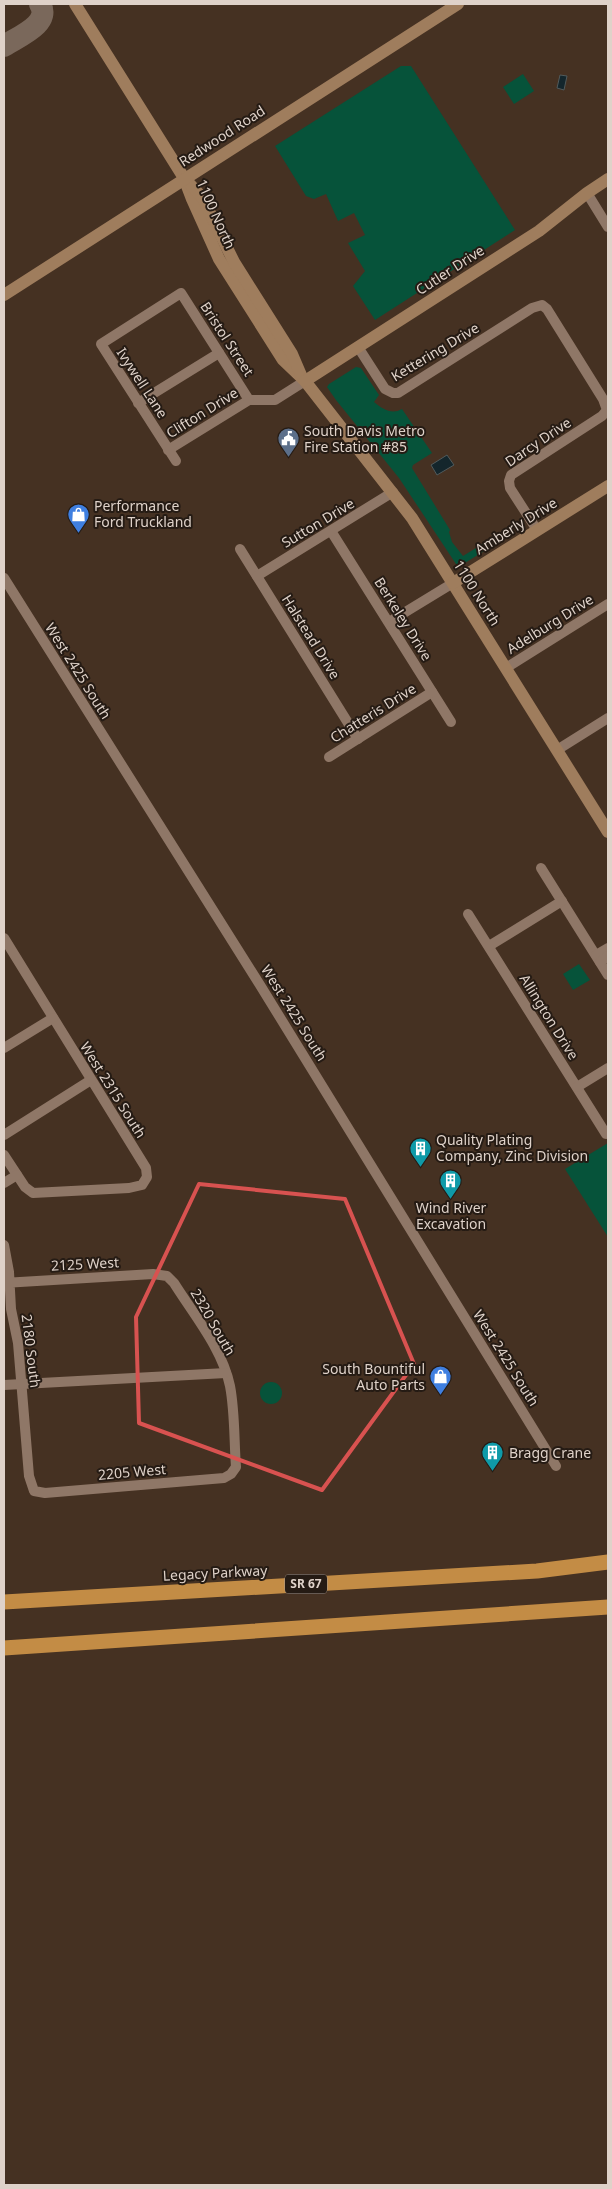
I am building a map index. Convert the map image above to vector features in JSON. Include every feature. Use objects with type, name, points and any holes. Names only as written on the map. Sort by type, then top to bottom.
[{"type":"highway","name":"Legacy Parkway","points":[[4,1602],[537,1571],[608,1562]]},
{"type":"highway","points":[[4,1648],[608,1607]]},
{"type":"street","name":"1100 North","points":[[75,4],[184,178],[225,269],[283,360],[304,382],[412,518],[608,832]]},
{"type":"street","name":"Redwood Road","points":[[4,296],[184,178],[458,4]]},
{"type":"street","name":"Cutler Drive","points":[[304,382],[539,231],[608,179]]},
{"type":"street","points":[[587,193],[608,228]]},
{"type":"street","name":"Bristol Street","points":[[101,344],[181,293],[249,400]]},
{"type":"street","name":"Kettering Drive","points":[[358,347],[385,389],[398,393],[532,308],[542,305],[549,312],[606,402],[607,410]]},
{"type":"street","name":"Ivywell Lane","points":[[101,344],[176,461]]},
{"type":"street","points":[[138,403],[219,353]]},
{"type":"street","name":"Clifton Drive","points":[[168,450],[249,400],[275,400],[304,382]]},
{"type":"street","name":"Darcy Drive","points":[[537,530],[510,488],[511,474],[602,416],[607,410]]},
{"type":"street","name":"Amberly Drive","points":[[389,622],[608,486]]},
{"type":"street","name":"Sutton Drive","points":[[257,576],[393,492]]},
{"type":"street","name":"Berkeley Drive","points":[[331,530],[451,722]]},
{"type":"street","name":"Halstead Drive","points":[[240,549],[358,739]]},
{"type":"street","name":"West 2425 South","points":[[4,578],[260,985],[556,1466]]},
{"type":"street","name":"Adelburg Drive","points":[[506,668],[608,604]]},
{"type":"street","name":"Chatteris Drive","points":[[329,757],[432,692]]},
{"type":"street","points":[[557,750],[608,718]]},
{"type":"street","points":[[541,868],[601,958],[608,975]]},
{"type":"street","points":[[489,946],[562,901]]},
{"type":"street","name":"Allington Drive","points":[[468,914],[606,1134]]},
{"type":"street","name":"West 2315 South","points":[[4,938],[8,955],[52,1018],[146,1168],[147,1178],[142,1185],[130,1188],[33,1193],[25,1187],[17,1175]]},
{"type":"street","points":[[601,958],[608,948]]},
{"type":"street","points":[[4,1048],[52,1018]]},
{"type":"street","points":[[577,1087],[608,1068]]},
{"type":"street","points":[[4,1135],[91,1080]]},
{"type":"street","points":[[4,1155],[17,1175],[4,1183]]},
{"type":"street","name":"2180 South","points":[[4,1245],[7,1283],[18,1343],[29,1476],[34,1491]]},
{"type":"street","name":"2125 West","points":[[7,1283],[153,1274],[167,1276]]},
{"type":"street","name":"2320 South","points":[[167,1276],[174,1283],[218,1353],[226,1373],[230,1387],[236,1467],[231,1474]]},
{"type":"street","points":[[4,1385],[226,1373]]},
{"type":"street","name":"2205 West","points":[[34,1491],[45,1493],[214,1479],[224,1478],[231,1474]]},
{"type":"highlighted area","points":[[199,1184],[345,1199],[414,1364],[322,1490],[139,1423],[136,1317]]},
{"type":"green space","points":[[401,66],[411,66],[515,230],[375,320],[353,286],[365,271],[348,243],[365,235],[354,213],[338,221],[326,194],[314,199],[306,196],[275,146]]},
{"type":"green space","points":[[523,74],[534,91],[514,104],[503,87]]},
{"type":"green space","points":[[356,367],[361,368],[379,395],[374,402],[387,410],[398,411],[402,409],[432,453],[413,465],[412,468],[450,530],[452,542],[463,556],[484,543],[489,548],[460,566],[456,564],[399,478],[327,387]]},
{"type":"green space","points":[[579,964],[590,980],[573,990],[563,974]]},
{"type":"green space","points":[[608,1143],[608,1237],[565,1169]]},
{"type":"green space","points":[[267,1382],[275,1382],[282,1389],[282,1397],[275,1404],[267,1404],[260,1397],[260,1389]]},
{"type":"water","points":[[560,75],[567,76],[564,90],[557,88]]},
{"type":"water","points":[[447,455],[454,465],[437,475],[431,465]]},
{"type":"taxiway","points":[[4,46],[37,24],[41,18],[40,4]]},
{"type":"place","name":"South Davis Metro Fire Station #85","points":[[288,458]]},
{"type":"place","name":"Performance Ford Truckland","points":[[78,533]]},
{"type":"place","name":"Quality Plating Company, Zinc Division","points":[[420,1167]]},
{"type":"place","name":"Wind River Excavation","points":[[451,1199]]},
{"type":"place","name":"South Bountiful Auto Parts","points":[[441,1396]]},
{"type":"place","name":"Bragg Crane","points":[[493,1472]]}]
